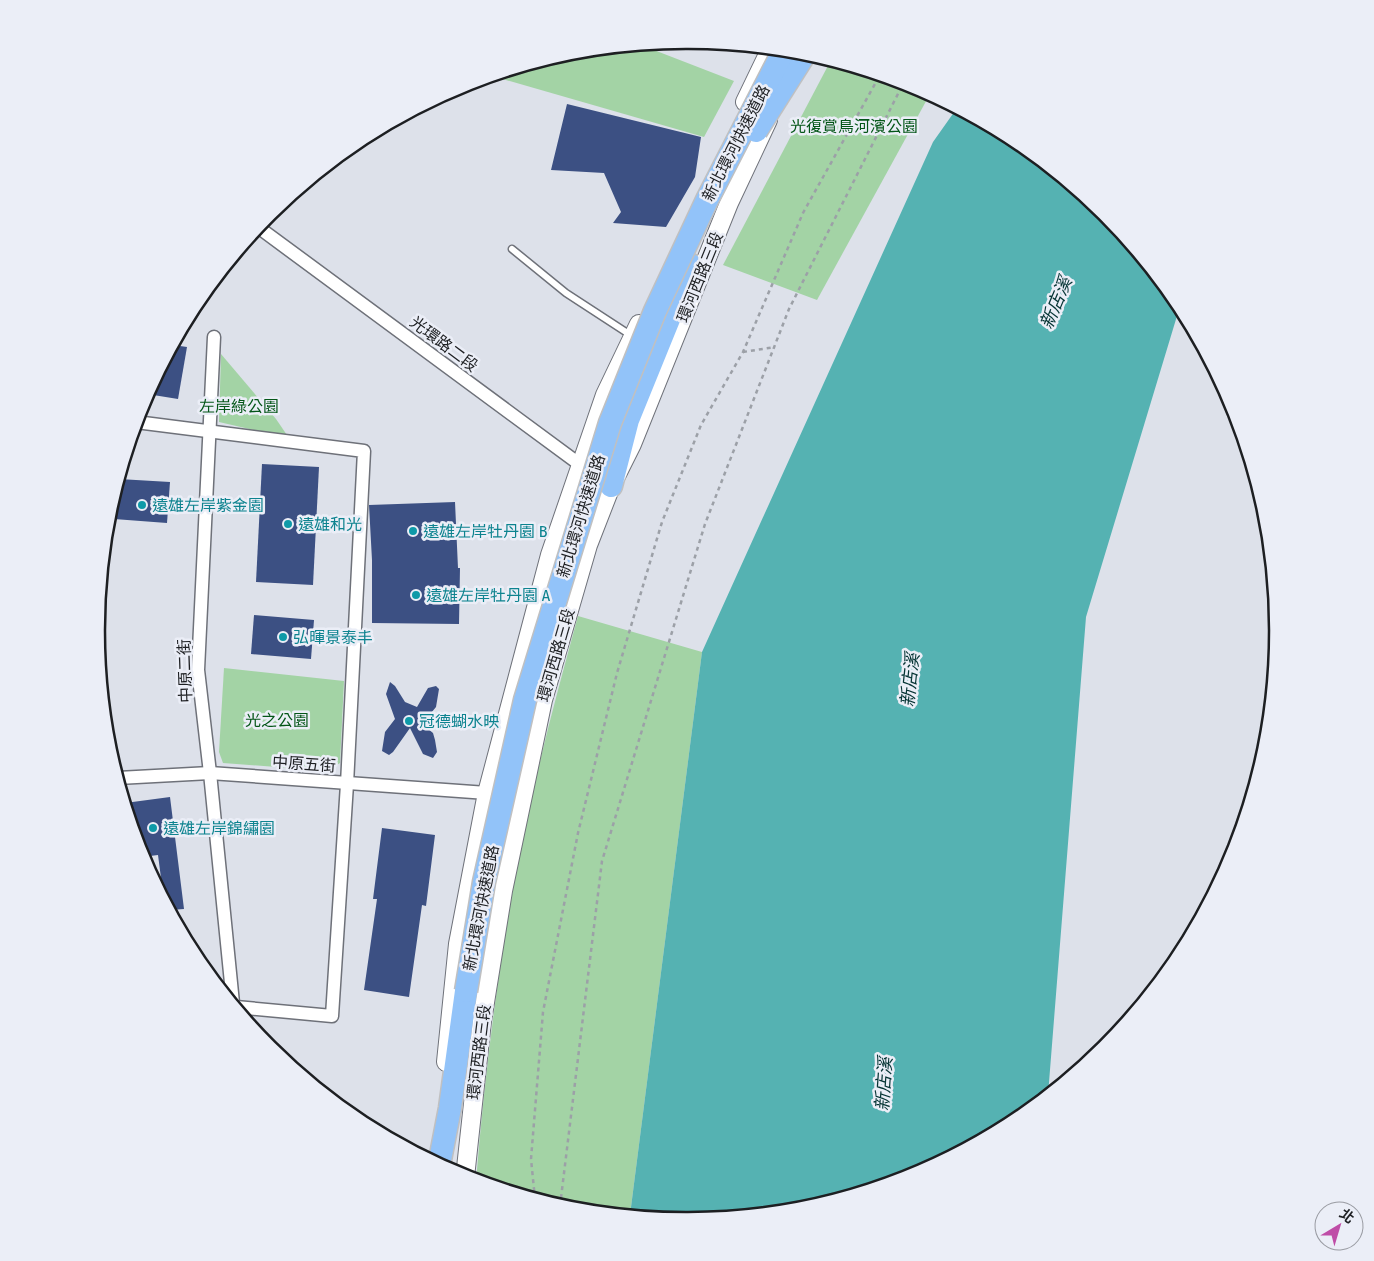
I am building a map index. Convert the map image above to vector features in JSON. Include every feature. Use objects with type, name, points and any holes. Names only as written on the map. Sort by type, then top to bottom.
[{"type":"highway","name":"新北環河快速道路","points":[[437,1156],[450,1108],[466,991],[484,882],[525,700],[610,423],[671,277],[707,200],[780,57]]},
{"type":"highway","name":"新北環河快速道路","points":[[611,486],[628,420],[691,265],[756,131],[801,60]]},
{"type":"main road","name":"環河西路三段","points":[[437,1155],[458,944],[488,793],[550,555],[605,395],[768,55]]},
{"type":"main road","name":"環河西路三段","points":[[466,1169],[482,1021],[503,891],[543,700],[588,545],[611,486],[632,444],[730,204],[765,127],[793,59]]},
{"type":"street","name":"光環路二段","points":[[264,232],[611,486]]},
{"type":"street","name":"中原二街","points":[[214,337],[198,670],[232,993]]},
{"type":"street","points":[[144,423],[364,451],[347,784],[332,1016],[245,1008]]},
{"type":"street","name":"中原五街","points":[[124,778],[210,773],[488,793]]},
{"type":"lane","points":[[512,249],[566,292],[633,336]]},
{"type":"path","points":[[534,1191],[531,1158],[543,1012],[578,833],[617,673],[662,522],[701,425],[743,352],[803,213],[877,81]]},
{"type":"path","points":[[561,1198],[602,861],[705,524],[790,310],[900,89]]},
{"type":"path","points":[[743,352],[775,347]]},
{"type":"green space","points":[[654,50],[734,81],[704,137],[503,79],[574,60]]},
{"type":"green space","name":"光復賞鳥河濱公園","points":[[828,67],[874,80],[926,101],[817,300],[723,265]]},
{"type":"green space","name":"左岸綠公園","points":[[221,354],[276,419],[289,438],[219,422]]},
{"type":"green space","points":[[578,616],[702,652],[631,1209],[574,1201],[536,1192],[477,1173],[490,1043],[510,904],[539,764]]},
{"type":"green space","name":"光之公園","points":[[224,668],[344,681],[340,763],[328,771],[223,763],[219,752]]},
{"type":"water","name":"新店溪","points":[[953,114],[1010,147],[1041,169],[1071,193],[1124,247],[1149,276],[1177,317],[1086,617],[1049,1086],[1010,1114],[944,1152],[910,1168],[838,1192],[800,1201],[725,1211],[687,1212],[631,1209],[702,652],[933,142]]},
{"type":"building","points":[[567,104],[701,137],[695,177],[666,227],[613,223],[621,212],[604,173],[551,170]]},
{"type":"building","points":[[180,346],[187,347],[178,399],[155,395]]},
{"type":"building","name":"遠雄和光","points":[[262,464],[319,467],[313,585],[256,582]]},
{"type":"building","name":"遠雄左岸紫金園","points":[[125,479],[170,482],[167,523],[116,519]]},
{"type":"building","points":[[455,502],[458,568],[460,568],[459,624],[372,623],[372,560],[369,505]]},
{"type":"building","name":"弘暉景泰丰","points":[[254,615],[314,620],[311,659],[251,654]]},
{"type":"building","name":"冠德蝴水映","points":[[390,682],[395,686],[405,702],[417,707],[428,688],[436,686],[439,689],[436,707],[422,724],[433,733],[437,752],[433,758],[423,754],[410,728],[393,752],[389,755],[382,751],[385,732],[395,719],[386,694]]},
{"type":"building","name":"遠雄左岸錦繡園","points":[[170,797],[184,909],[177,910],[165,888],[161,878],[158,855],[151,856],[131,802]]},
{"type":"building","points":[[382,828],[435,835],[426,906],[422,905],[409,997],[364,990],[377,899],[373,899]]},
{"type":"place","name":"遠雄左岸紫金園","points":[[142,505]]},
{"type":"place","name":"遠雄和光","points":[[288,524]]},
{"type":"place","name":"遠雄左岸牡丹園 B","points":[[413,531]]},
{"type":"place","name":"遠雄左岸牡丹園 A","points":[[416,595]]},
{"type":"place","name":"弘暉景泰丰","points":[[283,637]]},
{"type":"place","name":"冠德蝴水映","points":[[409,721]]},
{"type":"place","name":"遠雄左岸錦繡園","points":[[153,828]]}]
